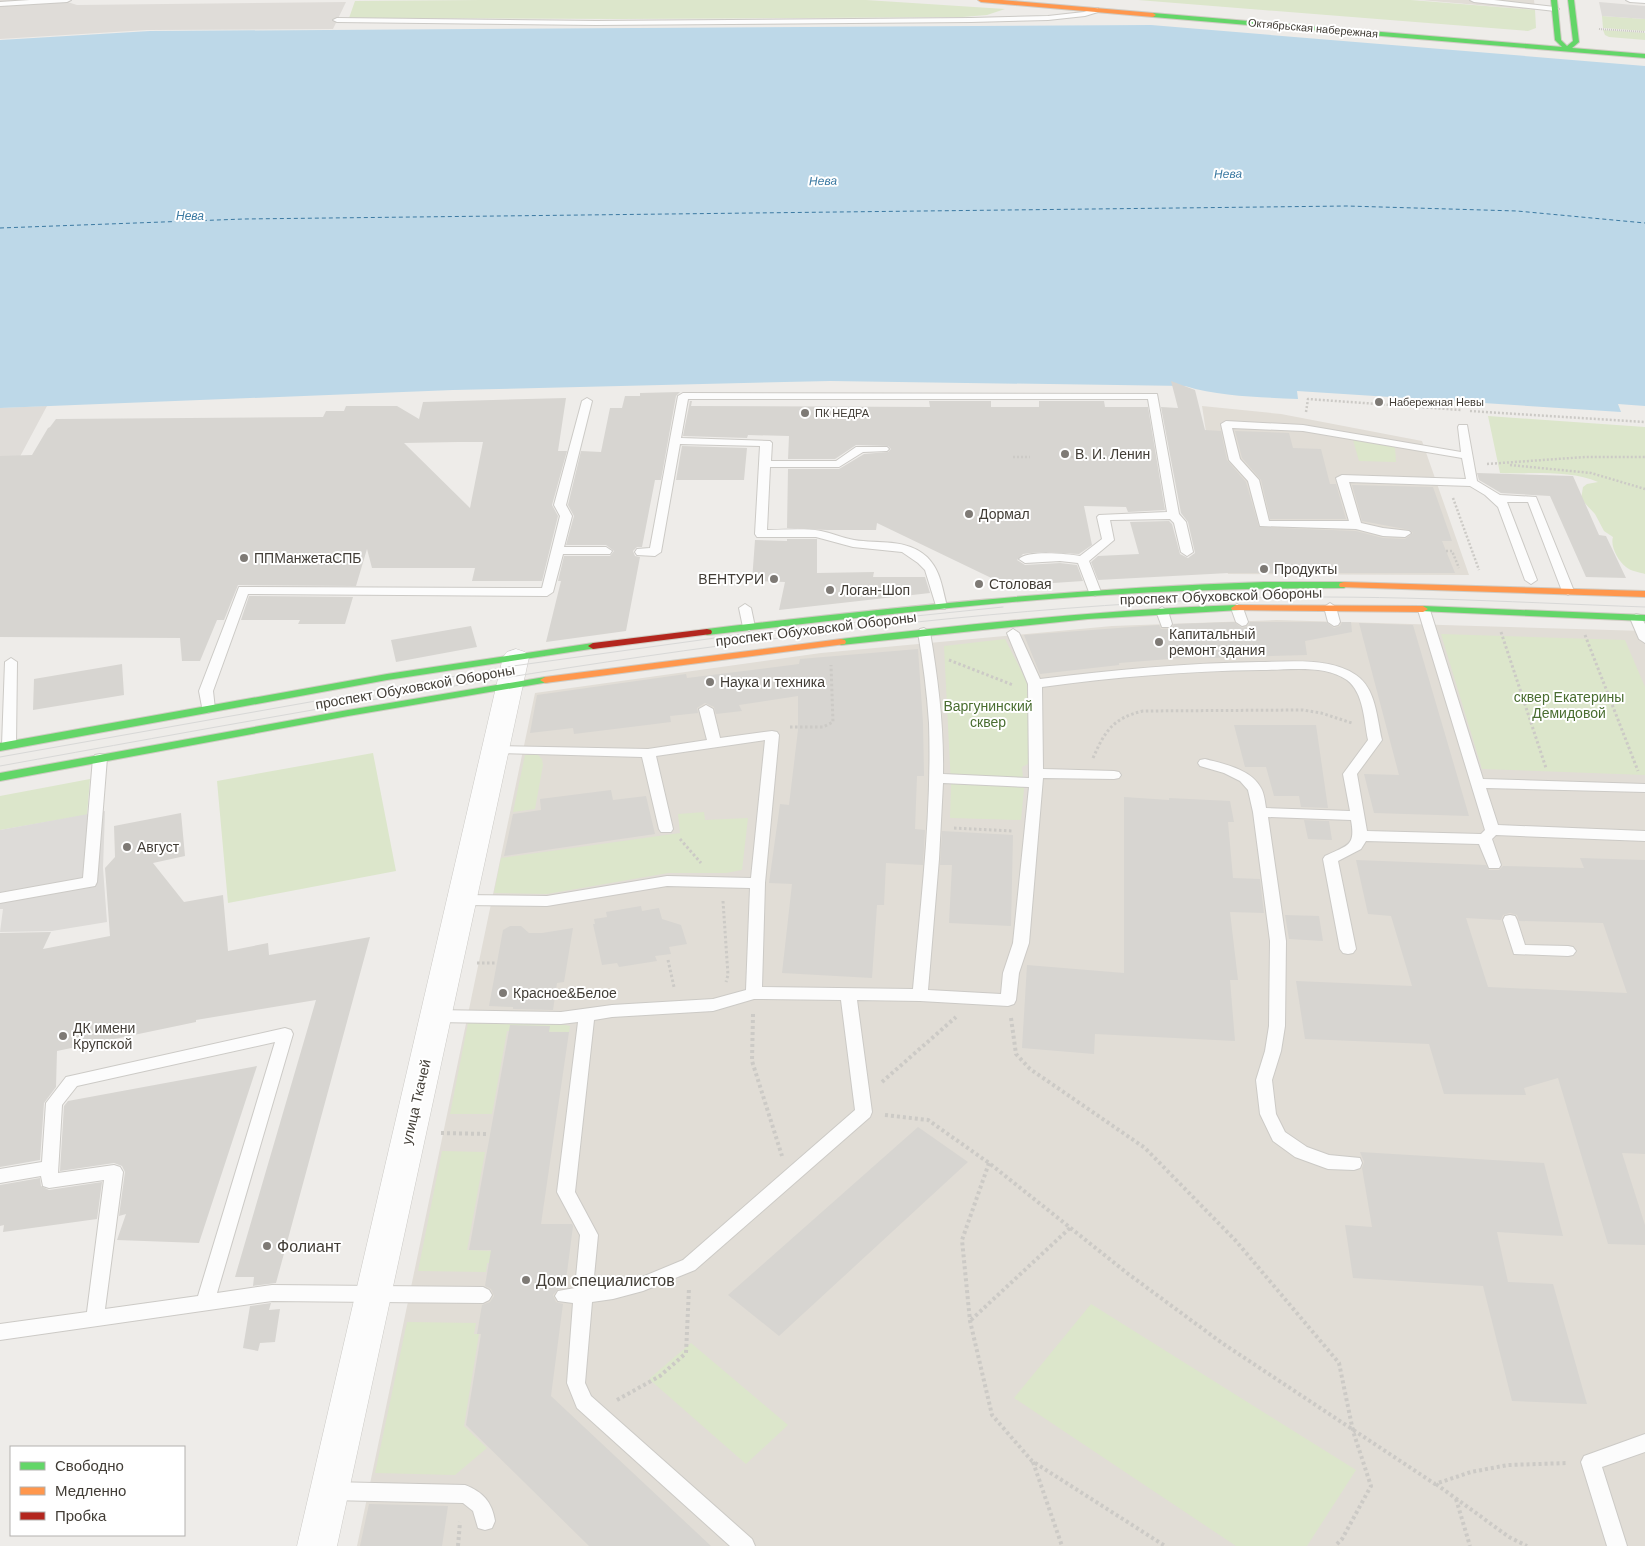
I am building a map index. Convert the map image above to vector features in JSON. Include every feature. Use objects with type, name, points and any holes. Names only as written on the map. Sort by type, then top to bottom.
[{"type":"main road","name":"Октябрьская набережная","points":[[981,0],[1572,45],[1645,47]]},
{"type":"main road","name":"Октябрьская набережная","points":[[1062,0],[1558,40]]},
{"type":"main road","points":[[1555,5],[1558,40],[1572,45],[1571,0]]},
{"type":"main road","name":"Октябрьская набережная","points":[[1572,45],[1645,56]]},
{"type":"main road","name":"проспект Обуховской Обороны","points":[[0,777],[512,672],[749,627],[941,606],[1095,592],[1293,584],[1370,584],[1645,594]]},
{"type":"main road","name":"проспект Обуховской Обороны","points":[[5,746],[208,709],[512,672],[694,659],[924,632],[1162,611],[1330,607],[1640,618]]},
{"type":"street","name":"улица Ткачей","points":[[317,1546],[512,672]]},
{"type":"lane","points":[[0,4],[67,0]]},
{"type":"lane","points":[[1474,0],[1555,5]]},
{"type":"lane","points":[[1630,0],[1645,1]]},
{"type":"lane","points":[[337,20],[606,23],[971,20],[1048,18],[1085,14],[1095,10]]},
{"type":"lane","points":[[641,552],[655,552],[683,396],[1153,396],[1174,515],[1180,522],[1187,552]]},
{"type":"lane","points":[[208,709],[206,691],[243,590],[547,592],[566,516],[560,505],[587,401]]},
{"type":"lane","points":[[1405,532],[1383,532],[1356,525],[1264,524],[1253,480],[1235,460],[1226,424],[1303,428],[1468,459]]},
{"type":"lane","points":[[1463,427],[1472,483]]},
{"type":"lane","points":[[675,441],[766,443],[761,534],[821,535],[855,544],[892,545],[904,548],[931,569],[935,578],[941,606]]},
{"type":"lane","points":[[765,464],[839,464],[860,449],[883,449]]},
{"type":"lane","points":[[1356,525],[1342,478],[1472,483],[1498,498],[1504,506],[1530,580]]},
{"type":"lane","points":[[1498,498],[1532,499],[1568,591]]},
{"type":"lane","points":[[1025,559],[1060,557],[1083,560],[1108,540],[1103,516],[1174,515]]},
{"type":"lane","points":[[558,550],[606,551]]},
{"type":"lane","points":[[1083,560],[1095,592]]},
{"type":"lane","points":[[1330,607],[1334,622]]},
{"type":"lane","points":[[744,608],[749,627]]},
{"type":"lane","points":[[1237,608],[1242,622]]},
{"type":"lane","points":[[1424,610],[1478,783],[1494,865]]},
{"type":"lane","points":[[1162,611],[1166,624]]},
{"type":"lane","points":[[1640,618],[1645,639]]},
{"type":"lane","points":[[920,995],[937,778],[934,715],[924,632]]},
{"type":"lane","points":[[435,1016],[561,1018],[612,1011],[713,1005],[754,992],[920,995],[1008,1000],[1011,974],[1021,943],[1036,778],[1035,684],[1013,633]]},
{"type":"lane","points":[[1035,684],[1122,673],[1178,663],[1253,661],[1298,667],[1343,666],[1364,694],[1375,740],[1350,774],[1361,836],[1356,846],[1330,859],[1348,949]]},
{"type":"lane","points":[[5,746],[11,662]]},
{"type":"lane","points":[[706,709],[715,743]]},
{"type":"lane","points":[[495,749],[648,753],[772,735],[758,883],[754,992]]},
{"type":"lane","points":[[648,753],[671,832]]},
{"type":"lane","points":[[0,898],[90,882],[100,758]]},
{"type":"lane","points":[[1205,763],[1229,770],[1245,778],[1255,788],[1260,812],[1278,941],[1277,1026],[1273,1051],[1264,1080],[1268,1114],[1280,1136],[1301,1152],[1328,1162],[1354,1163]]},
{"type":"lane","points":[[937,778],[1036,778],[1114,775]]},
{"type":"lane","points":[[1478,783],[1645,788]]},
{"type":"lane","points":[[1260,812],[1357,816]]},
{"type":"lane","points":[[1361,836],[1488,834],[1645,836]]},
{"type":"lane","points":[[461,900],[547,901],[667,881],[758,883]]},
{"type":"lane","points":[[1510,920],[1520,950],[1568,952]]},
{"type":"lane","points":[[564,1296],[618,1292],[649,1283],[689,1265],[864,1112],[848,994]]},
{"type":"lane","points":[[587,1015],[566,1192],[590,1235],[576,1383],[584,1402],[746,1546]]},
{"type":"lane","points":[[95,1318],[114,1172],[49,1181],[54,1103],[72,1081],[285,1034],[204,1302]]},
{"type":"lane","points":[[0,1176],[51,1167]]},
{"type":"lane","points":[[0,1332],[272,1293],[483,1295]]},
{"type":"lane","points":[[1617,1546],[1591,1462],[1645,1443]]},
{"type":"lane","points":[[329,1491],[465,1494],[475,1498],[484,1508],[485,1521]]},
{"type":"path","points":[[1599,29],[1645,32]]},
{"type":"path","points":[[1013,457],[1030,457]]},
{"type":"path","points":[[1063,457],[1164,458]]},
{"type":"path","points":[[1500,465],[1569,457],[1645,457]]},
{"type":"path","points":[[1468,459],[1500,465],[1591,473],[1645,489]]},
{"type":"path","points":[[1447,482],[1482,577]]},
{"type":"path","points":[[1446,551],[1452,551],[1463,577]]},
{"type":"path","points":[[1499,628],[1552,785]]},
{"type":"path","points":[[1584,631],[1645,788]]},
{"type":"path","points":[[772,735],[785,727],[823,728],[833,722],[831,660]]},
{"type":"path","points":[[948,660],[1020,688]]},
{"type":"path","points":[[1090,764],[1101,740],[1116,720],[1128,714],[1143,712],[1303,710],[1338,718],[1359,726]]},
{"type":"path","points":[[933,827],[1031,832]]},
{"type":"path","points":[[671,832],[701,863]]},
{"type":"path","points":[[720,896],[724,904],[728,976],[725,984]]},
{"type":"path","points":[[668,960],[674,988]]},
{"type":"path","points":[[475,963],[496,964]]},
{"type":"path","points":[[754,992],[752,1060],[788,1178]]},
{"type":"path","points":[[1008,1000],[1016,1054],[1030,1069],[1145,1148],[1236,1241],[1339,1363],[1353,1431],[1371,1486],[1340,1546]]},
{"type":"path","points":[[877,1086],[957,1016]]},
{"type":"path","points":[[864,1112],[928,1120],[989,1163],[1128,1273],[1222,1343],[1435,1484],[1509,1537],[1527,1546]]},
{"type":"path","points":[[440,1133],[486,1134]]},
{"type":"path","points":[[989,1163],[962,1240],[970,1321],[992,1415],[1032,1461],[1165,1546]]},
{"type":"path","points":[[970,1321],[1071,1227]]},
{"type":"path","points":[[612,1403],[660,1376],[686,1353],[689,1280]]},
{"type":"path","points":[[1032,1461],[1062,1546]]},
{"type":"path","points":[[1435,1484],[1471,1472],[1508,1465],[1591,1462]]},
{"type":"path","points":[[1456,1499],[1470,1546]]},
{"type":"path","points":[[1335,1546],[1342,1539]]},
{"type":"shaded area","points":[[0,0],[61,0],[77,5],[346,2],[333,29],[147,30],[0,39]]},
{"type":"shaded area","points":[[1421,0],[1534,0],[1535,10]]},
{"type":"shaded area","points":[[1599,2],[1645,6],[1645,19],[1602,16]]},
{"type":"shaded area","points":[[47,406],[0,494],[0,408]]},
{"type":"shaded area","points":[[1202,406],[1281,414],[1422,441],[1469,575],[1228,574]]},
{"type":"shaded area","points":[[1277,620],[1645,631],[1645,1546],[357,1546],[535,693],[821,653],[1112,626]]},
{"type":"shaded area","points":[[105,811],[103,868],[107,922],[52,931],[0,932],[3,909],[0,909],[0,830]]},
{"type":"green space","points":[[866,0],[1005,9],[987,15],[963,17],[349,18],[355,1]]},
{"type":"green space","points":[[1138,0],[1411,0],[1535,10],[1536,28],[1528,31]]},
{"type":"green space","points":[[1602,16],[1645,19],[1645,31],[1603,28]]},
{"type":"green space","points":[[1603,30],[1645,33],[1645,40],[1609,37],[1605,35]]},
{"type":"green space","points":[[1488,416],[1645,427],[1645,574],[1630,570],[1620,561],[1615,553],[1613,537],[1604,531],[1595,514],[1581,499],[1583,487],[1587,484],[1598,482],[1563,474],[1500,473]]},
{"type":"green space","points":[[1353,440],[1395,447],[1396,462],[1359,461]]},
{"type":"green space","name":"сквер Екатерины Демидовой","points":[[1441,634],[1625,640],[1645,687],[1645,775],[1482,769]]},
{"type":"green space","name":"Варгунинский сквер","points":[[1005,639],[1027,682],[1030,763],[1022,767],[1024,789],[1021,820],[950,818],[951,785],[944,646]]},
{"type":"green space","points":[[373,753],[396,871],[228,903],[217,781]]},
{"type":"green space","points":[[525,755],[538,755],[542,759],[543,765],[535,809],[513,812]]},
{"type":"green space","points":[[90,779],[87,815],[0,830],[0,796]]},
{"type":"green space","points":[[704,812],[705,820],[748,818],[742,870],[726,873],[668,873],[547,894],[494,893],[501,858],[680,833],[678,814]]},
{"type":"green space","points":[[468,1023],[561,1024],[570,1026],[569,1032],[507,1031],[492,1114],[450,1114]]},
{"type":"green space","points":[[442,1151],[485,1152],[467,1250],[494,1251],[492,1263],[487,1263],[486,1272],[418,1271]]},
{"type":"green space","points":[[1091,1304],[1356,1470],[1307,1546],[1236,1546],[1014,1398]]},
{"type":"green space","points":[[407,1322],[476,1323],[474,1334],[479,1334],[464,1426],[487,1448],[455,1475],[375,1473]]},
{"type":"green space","points":[[691,1343],[788,1425],[746,1464],[649,1379]]},
{"type":"water","name":"Нева","points":[[1151,25],[1645,66],[1645,406],[1618,404],[1621,412],[1297,391],[1298,399],[1255,397],[1199,390],[1185,386],[830,381],[453,390],[0,408],[0,40],[150,31]]},
{"type":"building","points":[[1171,381],[1195,390],[1205,430],[1221,431],[1227,460],[1246,482],[1259,527],[1356,531],[1383,538],[1405,539],[1413,533],[1410,530],[1362,521],[1352,485],[1433,487],[1452,541],[1442,541],[1455,573],[1229,573],[1098,580],[1091,562],[1098,556],[1139,554],[1130,522],[1169,521],[1172,524],[1180,554],[1188,558],[1195,553],[1188,522],[1181,513],[1161,407],[1178,408]]},
{"type":"building","points":[[680,392],[676,396],[661,480],[655,480],[642,547],[637,547],[633,551],[635,556],[640,557],[626,631],[546,642],[561,581],[558,581],[564,556],[610,556],[614,551],[606,545],[566,545],[574,516],[568,505],[581,451],[601,452],[610,408],[622,408],[625,396],[640,396],[640,393]]},
{"type":"building","points":[[566,398],[558,451],[567,451],[552,505],[558,516],[542,581],[472,581],[475,568],[372,568],[367,549],[356,586],[238,585],[224,620],[217,620],[200,661],[182,661],[180,638],[0,637],[0,456],[32,455],[48,428],[56,419],[323,417],[326,411],[344,411],[346,406],[397,406],[419,419],[423,402]],"holes":[[[458,442],[483,442],[470,508],[404,443]]]},
{"type":"building","points":[[690,401],[692,401],[691,406],[930,407],[929,401],[991,401],[991,407],[1039,407],[1039,401],[1104,401],[1105,407],[1148,407],[1165,510],[1128,512],[1126,507],[1084,506],[1092,545],[1079,554],[1039,552],[1023,554],[1017,560],[1025,565],[1060,563],[1077,565],[1083,581],[1008,586],[877,523],[876,530],[787,528],[788,469],[839,469],[864,454],[888,452],[891,449],[888,446],[856,445],[835,459],[788,459],[789,436],[748,435],[747,438],[683,436]]},
{"type":"building","points":[[1235,431],[1289,433],[1293,448],[1321,449],[1330,484],[1336,484],[1346,519],[1270,519],[1261,480],[1242,458]]},
{"type":"building","points":[[682,446],[747,448],[744,480],[676,480]]},
{"type":"building","points":[[1477,473],[1573,476],[1599,535],[1606,536],[1626,578],[1586,577],[1550,496],[1501,493],[1479,480]]},
{"type":"building","points":[[787,539],[817,539],[817,573],[874,572],[873,577],[925,577],[930,593],[779,610],[785,582],[752,581],[755,540],[787,541]]},
{"type":"building","points":[[249,596],[353,597],[345,624],[298,624],[300,620],[241,620]]},
{"type":"building","points":[[1234,622],[1242,628],[1248,626],[1250,622],[1326,622],[1334,628],[1340,626],[1342,622],[1351,622],[1352,632],[1305,641],[1307,655],[1208,658],[1207,656],[1119,663],[1119,665],[1040,674],[1024,635],[1159,625],[1161,629],[1170,629],[1174,624]]},
{"type":"building","points":[[1359,623],[1413,625],[1469,816],[1374,813],[1364,774],[1399,775]]},
{"type":"building","points":[[471,626],[477,647],[396,662],[391,640]]},
{"type":"building","points":[[918,649],[923,723],[924,776],[917,776],[915,829],[925,830],[923,865],[886,863],[884,905],[877,905],[872,978],[782,973],[792,884],[769,883],[780,804],[789,805],[798,730],[798,696],[739,705],[742,711],[716,714],[714,707],[705,703],[697,708],[698,713],[670,716],[671,722],[574,734],[573,728],[530,733],[537,695],[686,674],[687,678],[799,664],[800,659]]},
{"type":"building","points":[[122,664],[124,695],[33,710],[34,679]]},
{"type":"building","points":[[1234,725],[1316,725],[1328,808],[1301,807],[1299,796],[1274,796],[1266,767],[1245,767]]},
{"type":"building","points":[[611,790],[613,800],[646,796],[655,834],[504,856],[513,814],[541,810],[540,799]]},
{"type":"building","points":[[1124,797],[1230,801],[1234,822],[1228,822],[1233,878],[1260,879],[1264,913],[1230,912],[1238,980],[1230,980],[1235,1041],[1095,1034],[1094,1054],[1022,1048],[1027,965],[1124,973]]},
{"type":"building","points":[[181,813],[185,856],[153,863],[184,902],[223,895],[228,951],[268,943],[269,955],[370,937],[276,1283],[253,1286],[254,1277],[235,1277],[316,1000],[196,1020],[196,1022],[57,1051],[56,1087],[44,1103],[40,1160],[0,1167],[0,933],[51,932],[43,949],[110,936],[105,868],[115,857],[114,826]]},
{"type":"building","points":[[1304,820],[1329,821],[1332,840],[1308,839]]},
{"type":"building","points":[[942,831],[1013,835],[1011,926],[949,923],[952,865],[940,865]]},
{"type":"building","points":[[1580,858],[1645,860],[1645,1154],[1622,1153],[1645,1225],[1645,1245],[1608,1244],[1558,1078],[1524,1088],[1526,1095],[1444,1094],[1429,1044],[1305,1039],[1296,981],[1412,986],[1391,916],[1368,914],[1356,860],[1486,865],[1489,870],[1499,870],[1503,866],[1584,868]],"holes":[[[1510,913],[1517,915],[1519,921],[1603,923],[1627,993],[1488,987],[1466,918],[1501,920],[1503,915]]]},
{"type":"building","points":[[641,906],[642,911],[659,908],[662,919],[681,925],[687,944],[669,947],[671,954],[655,956],[657,961],[619,967],[617,963],[602,965],[593,924],[595,924],[594,919],[607,917],[606,912]]},
{"type":"building","points":[[1285,915],[1319,916],[1323,941],[1289,939]]},
{"type":"building","points":[[510,926],[521,926],[529,933],[573,928],[564,982],[557,983],[553,1010],[489,1006],[503,930]]},
{"type":"building","name":"Дом специалистов","points":[[510,1025],[550,1026],[549,1032],[569,1032],[541,1224],[572,1224],[573,1226],[565,1288],[558,1289],[553,1295],[556,1302],[563,1304],[551,1396],[711,1546],[589,1546],[466,1425],[481,1334],[477,1334],[482,1305],[490,1302],[494,1296],[491,1289],[485,1286],[491,1250],[469,1250]]},
{"type":"building","points":[[257,1066],[199,1243],[117,1240],[126,1214],[119,1216],[125,1172],[122,1166],[114,1163],[60,1171],[64,1106],[68,1101]]},
{"type":"building","points":[[918,1127],[968,1162],[779,1336],[728,1295]]},
{"type":"building","points":[[1360,1152],[1544,1163],[1563,1236],[1497,1232],[1508,1282],[1553,1284],[1587,1404],[1512,1401],[1483,1286],[1353,1278],[1345,1225],[1372,1227],[1362,1168],[1364,1162]]},
{"type":"building","points":[[40,1178],[41,1186],[49,1190],[102,1182],[97,1219],[3,1232],[4,1225],[0,1226],[0,1185]]},
{"type":"building","points":[[271,1303],[269,1310],[280,1309],[275,1342],[260,1343],[258,1351],[243,1348],[250,1306]]},
{"type":"building","points":[[369,1504],[448,1506],[442,1546],[360,1546]]},
{"type":"ferry route","points":[[0,228],[244,219],[1347,206],[1517,211],[1645,223]]},
{"type":"tram line","points":[[0,766],[303,712],[607,662],[913,622],[1066,608],[1273,597],[1433,599],[1645,607]]},
{"type":"tram line","points":[[0,757],[513,666],[751,633],[1003,607]]},
{"type":"traffic: fast","points":[[1554,0],[1558,40],[1567,49],[1576,42],[1571,0]]},
{"type":"traffic: fast","points":[[1153,15],[1645,56]]},
{"type":"traffic: fast","points":[[707,632],[945,605],[1104,592],[1264,585],[1344,585]]},
{"type":"traffic: fast","points":[[841,642],[1088,616],[1236,608]]},
{"type":"traffic: fast","points":[[1423,609],[1645,618]]},
{"type":"traffic: fast","points":[[0,747],[387,677],[593,646]]},
{"type":"traffic: fast","points":[[0,777],[348,713],[545,680]]},
{"type":"traffic: slow","points":[[981,0],[1153,15]]},
{"type":"traffic: slow","points":[[1344,585],[1645,594]]},
{"type":"traffic: slow","points":[[1236,608],[1423,609]]},
{"type":"traffic: slow","points":[[545,680],[841,642]]},
{"type":"traffic: jam","points":[[593,646],[707,632]]},
{"type":"place","name":"Набережная Невы","points":[[1379,402]]},
{"type":"place","name":"ПК НЕДРА","points":[[805,413]]},
{"type":"place","name":"В. И. Ленин","points":[[1065,454]]},
{"type":"place","name":"Дормал","points":[[969,514]]},
{"type":"place","name":"ППМанжетаСПБ","points":[[244,558]]},
{"type":"place","name":"Продукты","points":[[1264,569]]},
{"type":"place","name":"ВЕНТУРИ","points":[[774,579]]},
{"type":"place","name":"Столовая","points":[[979,584]]},
{"type":"place","name":"Логан-Шоп","points":[[830,590]]},
{"type":"place","name":"Капитальный ремонт здания","points":[[1159,642]]},
{"type":"place","name":"Наука и техника","points":[[710,682]]},
{"type":"place","name":"Август","points":[[127,847]]},
{"type":"place","name":"Красное&Белое","points":[[503,993]]},
{"type":"place","name":"ДК имени Крупской","points":[[63,1036]]},
{"type":"place","name":"Фолиант","points":[[267,1246]]},
{"type":"place","name":"Дом специалистов","points":[[526,1280]]}]
